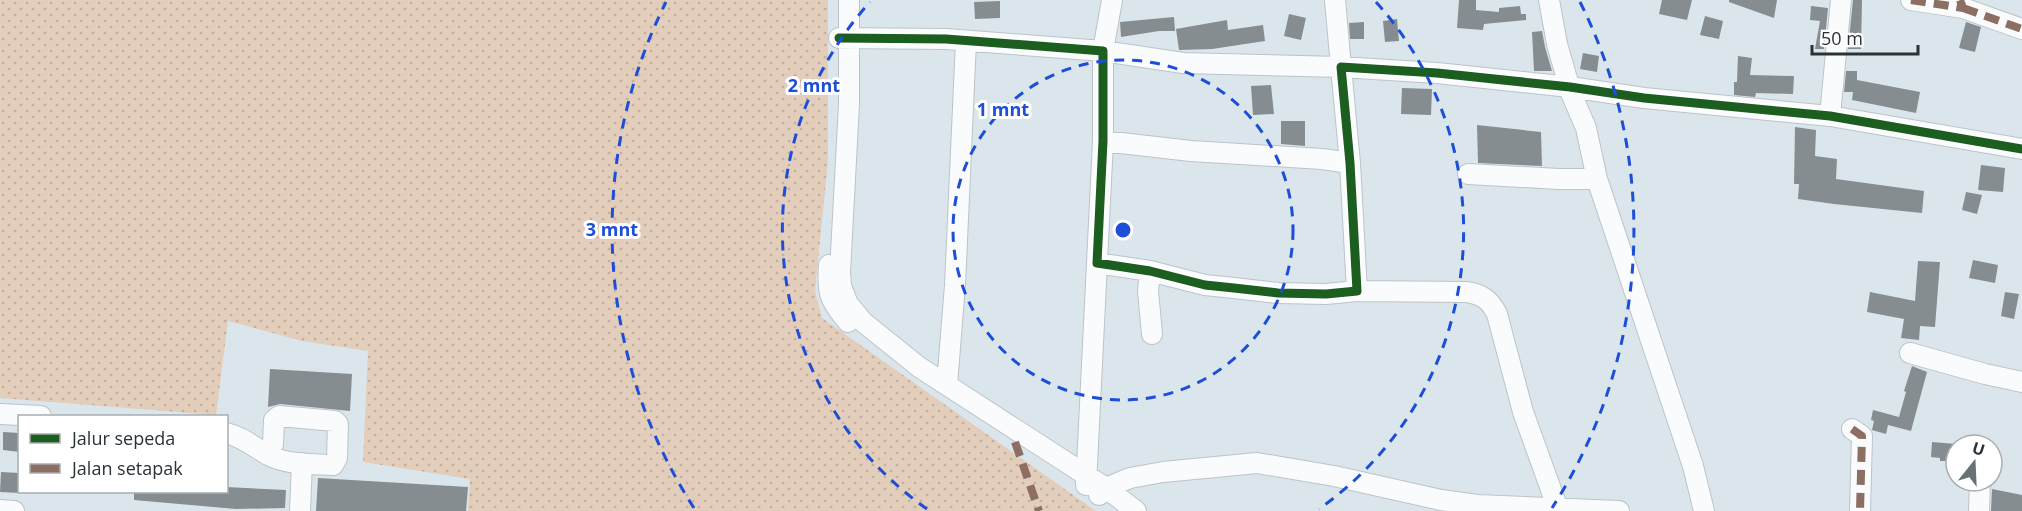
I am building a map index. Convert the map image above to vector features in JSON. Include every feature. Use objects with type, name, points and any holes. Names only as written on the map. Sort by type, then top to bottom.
[{"type":"street","points":[[836,0],[844,38],[849,104],[840,272],[841,286],[848,304],[863,322],[919,367],[1095,486],[1121,511]]},
{"type":"street","points":[[849,0],[844,38],[828,284],[831,301],[852,327],[913,376],[1136,511]]},
{"type":"street","points":[[1095,486],[1097,263],[1103,141],[1103,51],[1112,0]]},
{"type":"street","points":[[1335,0],[1350,162],[1357,291]]},
{"type":"street","points":[[1549,0],[1557,44],[1586,128],[1597,179],[1693,466],[1704,511]]},
{"type":"street","points":[[1830,117],[1841,0]]},
{"type":"street","points":[[1911,0],[1961,4],[2022,29]]},
{"type":"street","points":[[844,38],[891,37],[1103,51],[1183,63],[1341,67],[1437,73],[1570,87],[1644,98],[1830,117],[2022,149]]},
{"type":"street","points":[[947,385],[955,285],[966,41]]},
{"type":"street","points":[[1103,141],[1191,152],[1350,162]]},
{"type":"street","points":[[1468,174],[1597,179]]},
{"type":"street","points":[[1097,263],[1150,271],[1205,285],[1267,292],[1326,294],[1357,291],[1466,292],[1482,295],[1492,304],[1497,314],[1523,412],[1558,509]]},
{"type":"street","points":[[1150,271],[1148,291],[1152,334]]},
{"type":"street","points":[[1911,353],[2022,382]]},
{"type":"street","points":[[0,414],[18,415]]},
{"type":"street","points":[[228,434],[244,440],[268,454],[282,460],[333,465],[338,458],[338,424],[335,421],[279,416],[274,420],[273,444],[268,454]]},
{"type":"street","points":[[1852,429],[1862,436],[1860,511]]},
{"type":"street","points":[[300,511],[302,463]]},
{"type":"street","points":[[1095,486],[1163,472],[1257,463],[1477,505],[1619,511]]},
{"type":"street","points":[[1979,511],[1980,493]]},
{"type":"street","points":[[0,510],[14,511]]},
{"type":"shaded area","points":[[0,0],[828,0],[828,161],[815,291],[822,318],[1096,511],[468,511],[470,479],[363,462],[368,351],[302,341],[228,321],[216,415],[0,398]]},
{"type":"building","points":[[1459,0],[1476,0],[1476,10],[1499,12],[1499,8],[1520,6],[1521,14],[1526,14],[1526,20],[1484,24],[1483,30],[1457,28]]},
{"type":"building","points":[[1662,0],[1692,0],[1687,20],[1659,14]]},
{"type":"building","points":[[1729,0],[1777,0],[1774,18],[1729,2]]},
{"type":"building","points":[[1853,0],[1862,0],[1861,49],[1848,49]]},
{"type":"building","points":[[1000,1],[1000,18],[975,19],[974,2]]},
{"type":"building","points":[[1811,6],[1828,8],[1824,49],[1815,49],[1820,21],[1810,20]]},
{"type":"building","points":[[1289,14],[1306,18],[1301,40],[1284,36]]},
{"type":"building","points":[[1705,16],[1723,21],[1719,39],[1700,35]]},
{"type":"building","points":[[1174,17],[1175,31],[1121,37],[1120,22]]},
{"type":"building","points":[[1397,19],[1399,41],[1385,42],[1383,21]]},
{"type":"building","points":[[1227,20],[1228,30],[1263,25],[1265,41],[1212,49],[1179,50],[1176,29]]},
{"type":"building","points":[[1364,22],[1364,39],[1350,39],[1349,23]]},
{"type":"building","points":[[1966,22],[1981,27],[1975,52],[1959,48]]},
{"type":"building","points":[[1542,31],[1552,71],[1534,71],[1532,32]]},
{"type":"building","points":[[1583,53],[1599,56],[1597,72],[1580,69]]},
{"type":"building","points":[[1738,56],[1752,58],[1750,75],[1794,76],[1793,94],[1756,93],[1755,97],[1734,95]]},
{"type":"building","points":[[1846,71],[1857,71],[1857,80],[1920,92],[1916,113],[1852,100],[1853,92],[1844,92]]},
{"type":"building","points":[[1271,85],[1274,114],[1253,115],[1251,86]]},
{"type":"building","points":[[1402,88],[1432,89],[1431,115],[1401,114]]},
{"type":"building","points":[[1281,121],[1305,121],[1305,146],[1281,144]]},
{"type":"building","points":[[1477,125],[1541,132],[1542,166],[1478,163]]},
{"type":"building","points":[[1795,127],[1816,130],[1815,156],[1837,159],[1836,179],[1924,191],[1922,213],[1798,199],[1799,184],[1794,184]]},
{"type":"building","points":[[1981,165],[2005,168],[2003,192],[1978,190]]},
{"type":"building","points":[[1966,192],[1982,195],[1977,214],[1962,210]]},
{"type":"building","points":[[1973,260],[1998,265],[1995,283],[1969,278]]},
{"type":"building","points":[[1918,261],[1940,262],[1935,327],[1920,326],[1919,340],[1901,338],[1904,319],[1867,312],[1870,292],[1915,301]]},
{"type":"building","points":[[2005,292],[2019,294],[2014,319],[2001,316]]},
{"type":"building","points":[[1912,366],[1927,372],[1911,431],[1888,425],[1886,434],[1872,430],[1873,410],[1899,417]]},
{"type":"building","points":[[270,369],[352,374],[350,411],[280,404],[268,407]]},
{"type":"building","points":[[3,432],[18,433],[18,452],[3,450]]},
{"type":"building","points":[[1932,442],[1944,443],[1944,461],[1931,457]]},
{"type":"building","points":[[1,472],[18,473],[18,493],[0,492]]},
{"type":"building","points":[[318,478],[468,487],[466,511],[316,511]]},
{"type":"building","points":[[228,487],[286,490],[285,508],[236,509],[134,500],[134,493],[228,493]]},
{"type":"building","points":[[2004,491],[2022,495],[2022,511],[1991,511],[1992,493]]},
{"type":"marked path","points":[[1911,0],[1963,8],[1960,0]]},
{"type":"marked path","points":[[1963,8],[2022,29]]},
{"type":"marked path","points":[[1852,429],[1862,436],[1860,511]]},
{"type":"marked path","points":[[1015,442],[1039,511]]},
{"type":"cycle path","points":[[839,38],[946,39],[1103,51],[1103,141],[1097,263],[1150,271],[1205,285],[1278,293],[1326,294],[1357,291],[1350,163],[1341,67],[1437,73],[1570,87],[1644,98],[1830,116],[2022,149]]}]
